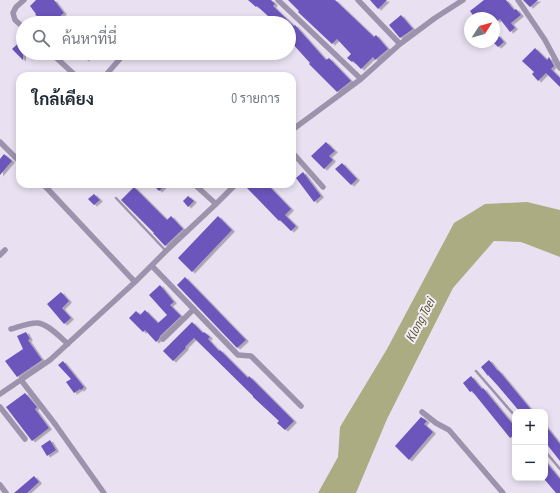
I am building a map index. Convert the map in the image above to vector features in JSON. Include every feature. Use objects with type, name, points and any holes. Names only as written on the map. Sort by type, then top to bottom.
[{"type":"street","points":[[16,21],[13,13],[16,7],[24,0]]},
{"type":"street","points":[[278,0],[295,16]]},
{"type":"street","points":[[358,0],[400,44]]},
{"type":"street","points":[[296,127],[361,78],[400,44],[435,18],[464,0]]},
{"type":"street","points":[[518,0],[545,40],[560,68]]},
{"type":"street","points":[[296,17],[361,78]]},
{"type":"street","points":[[59,60],[72,72]]},
{"type":"street","points":[[108,72],[119,60]]},
{"type":"street","points":[[0,142],[16,158]]},
{"type":"street","points":[[296,157],[323,187]]},
{"type":"street","points":[[47,188],[135,282]]},
{"type":"street","points":[[198,188],[216,204]]},
{"type":"street","points":[[0,394],[50,360],[152,266],[232,188]]},
{"type":"street","points":[[0,255],[5,250]]},
{"type":"street","points":[[152,266],[238,355],[251,356],[301,406]]},
{"type":"street","points":[[163,339],[194,309]]},
{"type":"street","points":[[11,330],[37,322],[45,325],[68,344]]},
{"type":"street","points":[[21,380],[55,424],[104,493]]},
{"type":"street","points":[[0,407],[25,439]]},
{"type":"street","points":[[422,412],[436,423],[449,430],[503,493]]},
{"type":"street","points":[[0,486],[6,493]]},
{"type":"lane","points":[[116,198],[166,251]]},
{"type":"lane","points":[[476,371],[512,413]]},
{"type":"lane","points":[[548,455],[560,469]]},
{"type":"water","name":"Klong Toei","points":[[527,202],[560,210],[560,257],[521,242],[494,241],[453,288],[387,419],[356,493],[318,493],[338,457],[340,427],[387,349],[454,223],[485,204]]},
{"type":"building","points":[[36,0],[54,0],[64,13],[60,16],[37,16],[30,6]]},
{"type":"building","points":[[248,0],[271,0],[275,4],[273,6],[284,16],[268,16],[257,6],[256,7]]},
{"type":"building","points":[[288,0],[335,0],[374,37],[376,35],[388,49],[375,60],[373,57],[361,69],[353,61],[352,62],[347,58],[351,54],[337,39],[332,44],[298,12],[299,11]]},
{"type":"building","points":[[370,0],[387,0],[378,9]]},
{"type":"building","points":[[484,0],[506,0],[514,10],[516,9],[521,15],[511,23],[515,28],[510,32],[500,19],[500,12],[470,11]]},
{"type":"building","points":[[523,0],[538,0],[530,7]]},
{"type":"building","points":[[401,15],[413,29],[400,38],[389,25]]},
{"type":"building","points":[[296,26],[326,60],[329,58],[351,81],[337,92],[309,64],[310,63],[296,48]]},
{"type":"building","points":[[500,37],[504,42],[500,45]]},
{"type":"building","points":[[16,45],[16,53],[12,49]]},
{"type":"building","points":[[535,48],[547,60],[549,57],[554,66],[551,69],[560,78],[560,87],[546,73],[538,81],[532,74],[534,72],[522,61]]},
{"type":"building","points":[[326,142],[335,151],[329,156],[333,160],[324,169],[311,156]]},
{"type":"building","points":[[4,154],[12,161],[0,175],[0,159]]},
{"type":"building","points":[[342,163],[357,179],[351,185],[335,169]]},
{"type":"building","points":[[303,172],[321,196],[314,202],[296,178]]},
{"type":"building","points":[[133,188],[135,188],[167,220],[171,216],[183,229],[165,246],[121,200]]},
{"type":"building","points":[[247,188],[271,188],[291,209],[285,215],[296,226],[291,231],[280,220],[279,221]]},
{"type":"building","points":[[94,194],[100,200],[94,205],[88,199]]},
{"type":"building","points":[[188,196],[194,201],[188,207],[183,201]]},
{"type":"building","points":[[218,216],[232,230],[192,272],[178,258]]},
{"type":"building","points":[[185,277],[246,340],[237,348],[177,285]]},
{"type":"building","points":[[160,285],[174,302],[170,305],[181,316],[160,336],[156,342],[145,330],[143,332],[129,318],[136,311],[140,315],[145,310],[158,323],[167,315],[149,295]]},
{"type":"building","points":[[61,292],[69,301],[62,308],[71,318],[64,324],[47,304]]},
{"type":"building","points":[[192,322],[203,333],[204,332],[210,337],[208,339],[219,351],[220,350],[248,378],[249,376],[294,421],[285,430],[277,423],[279,421],[194,338],[173,361],[163,351]]},
{"type":"building","points":[[26,332],[30,339],[28,340],[42,360],[17,377],[5,361],[23,349],[17,336]]},
{"type":"building","points":[[489,360],[531,409],[517,409],[481,367]]},
{"type":"building","points":[[63,361],[84,387],[81,390],[80,389],[74,393],[66,382],[71,379],[58,365]]},
{"type":"building","points":[[471,376],[482,389],[483,388],[512,423],[512,436],[510,438],[472,391],[470,392],[463,383]]},
{"type":"building","points":[[25,393],[37,407],[35,409],[49,428],[32,441],[6,407]]},
{"type":"building","points":[[421,417],[427,421],[424,424],[433,432],[409,460],[395,446]]},
{"type":"building","points":[[548,429],[560,444],[560,461],[548,446]]},
{"type":"building","points":[[50,440],[56,450],[47,456],[41,446]]},
{"type":"building","points":[[548,465],[560,479],[560,493],[556,493],[546,481],[548,481]]},
{"type":"building","points":[[34,476],[39,482],[27,493],[14,493]]}]
